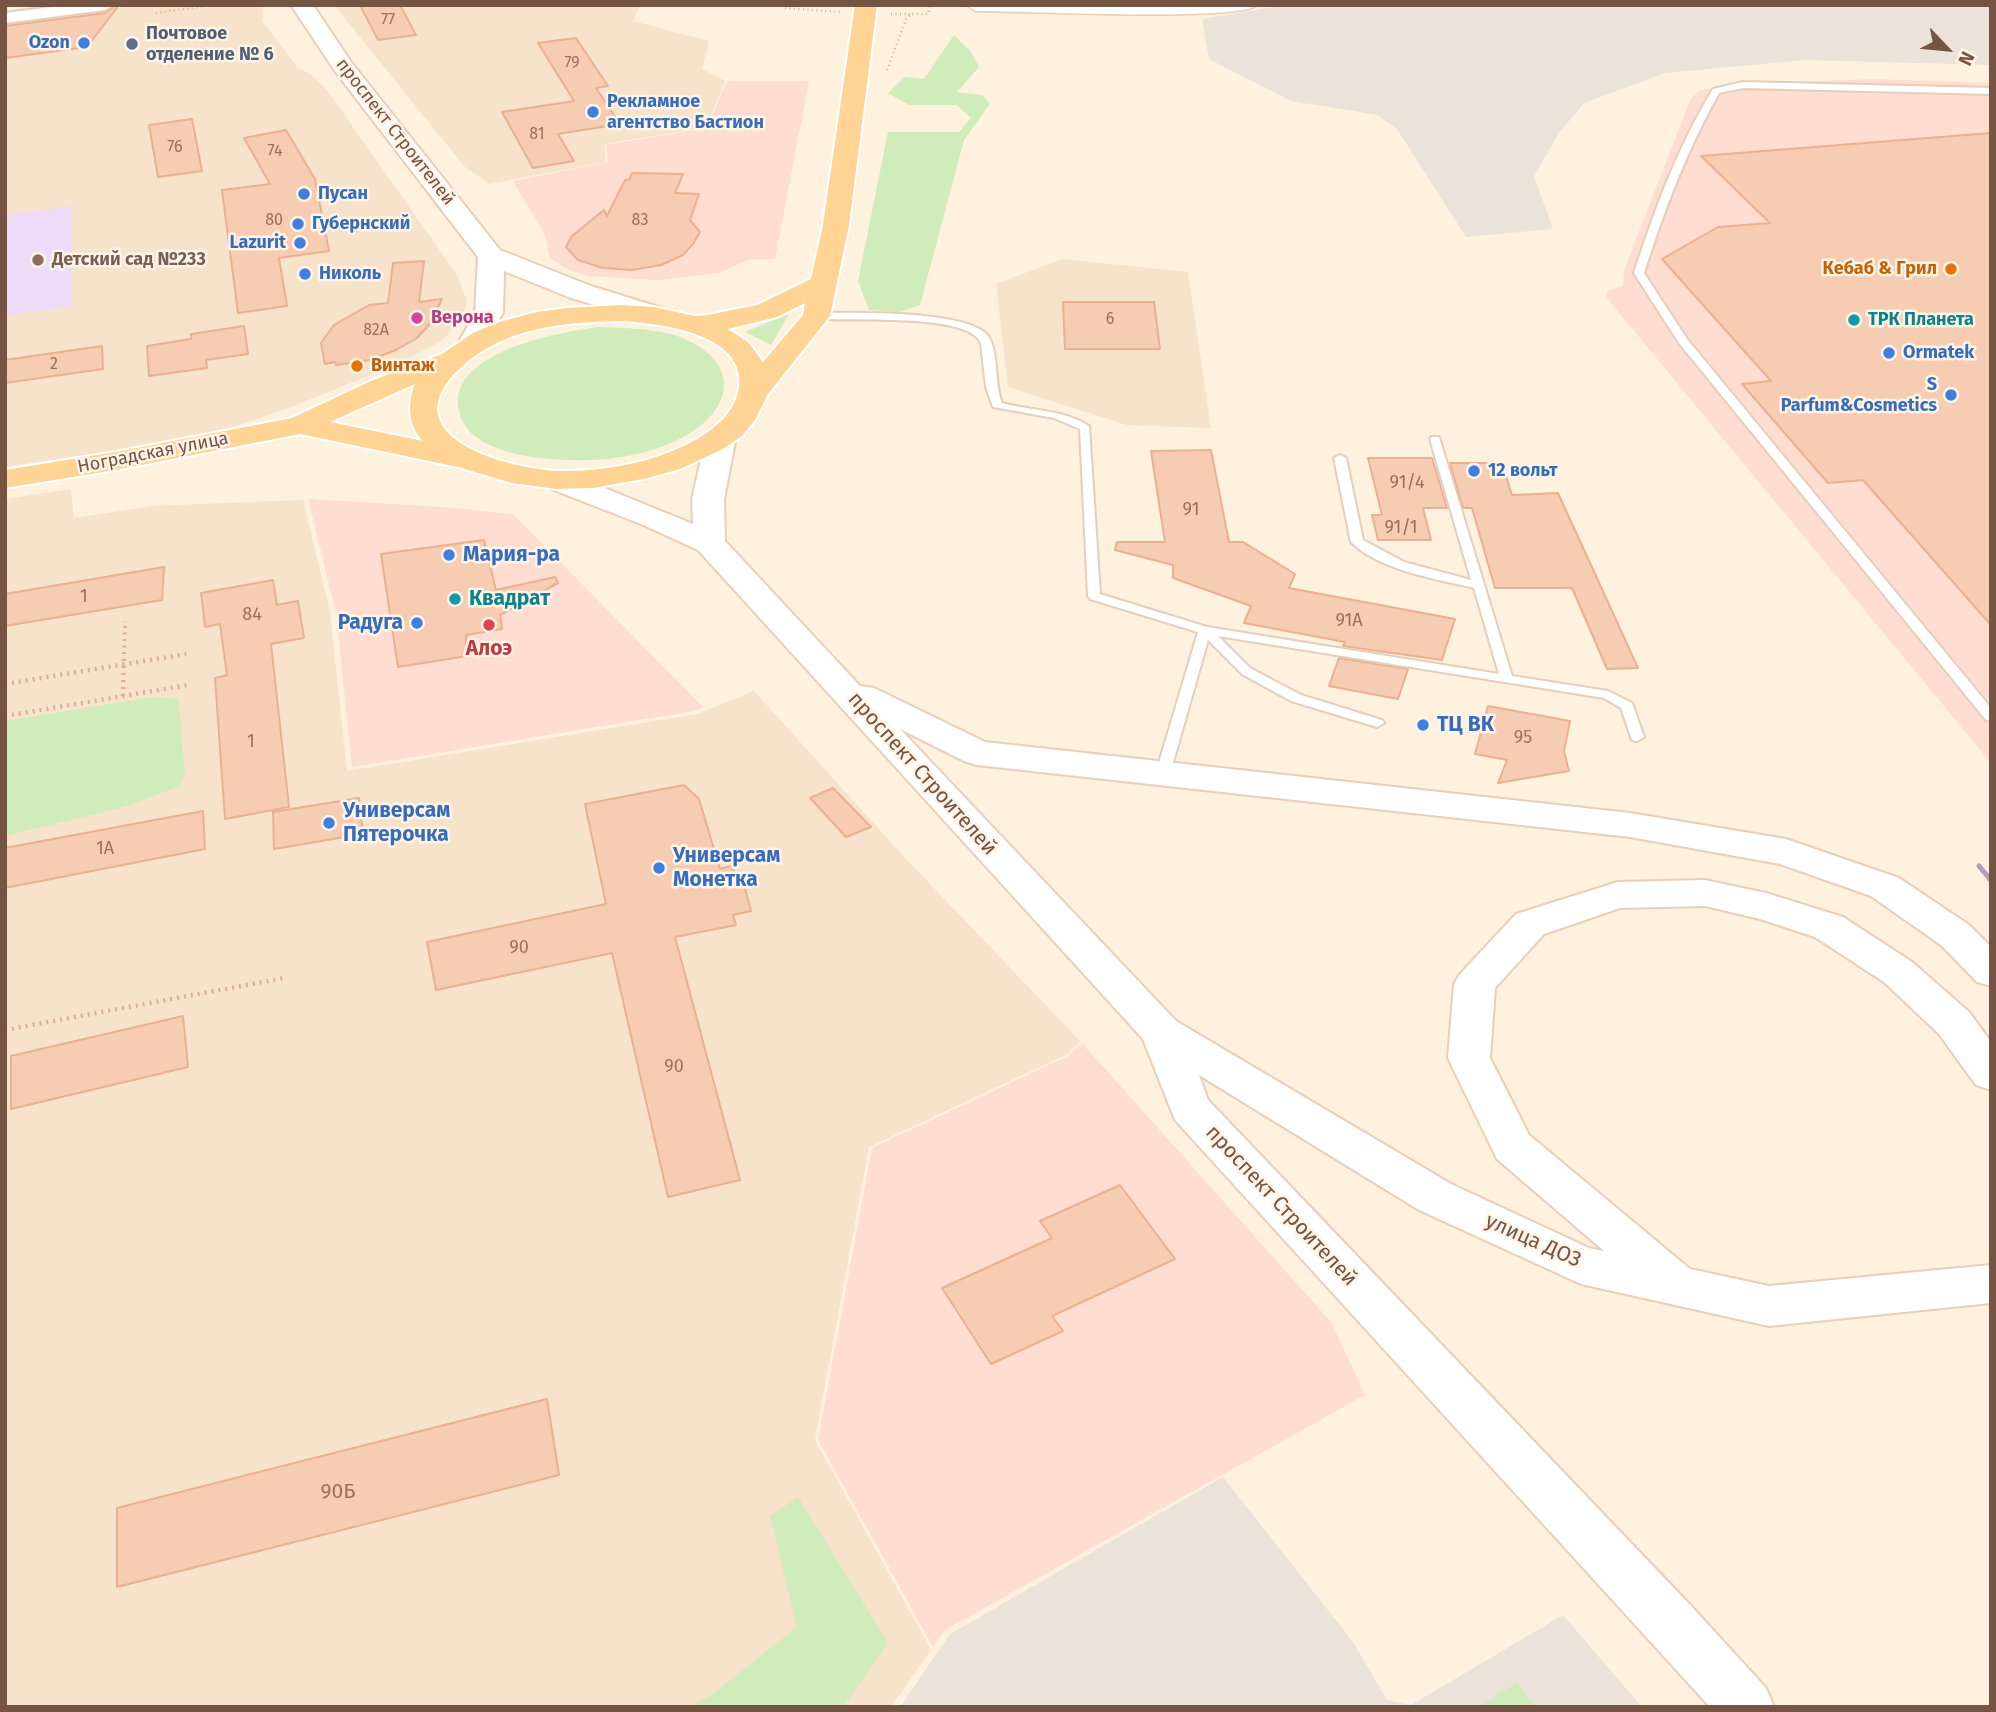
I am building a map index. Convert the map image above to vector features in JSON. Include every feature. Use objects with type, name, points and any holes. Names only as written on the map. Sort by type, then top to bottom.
[{"type":"main road","name":"проспект Строителей","points":[[302,5],[343,66],[491,256]]},
{"type":"main road","points":[[300,425],[463,459],[505,474],[557,480],[604,478],[649,470],[689,456],[721,437],[746,414],[756,389],[816,316],[835,225],[865,10]]},
{"type":"main road","points":[[463,459],[434,438],[422,412],[428,386],[460,354],[489,313],[491,256],[582,292],[696,325],[730,341],[751,363],[756,389]]},
{"type":"main road","points":[[696,325],[765,311],[824,283]]},
{"type":"main road","points":[[300,425],[460,354],[509,329],[555,317],[605,312],[652,314]]},
{"type":"main road","name":"Ноградская улица","points":[[5,479],[116,461],[300,425]]},
{"type":"main road","points":[[557,480],[652,517],[709,543],[708,499],[721,437]]},
{"type":"main road","name":"проспект Строителей","points":[[709,543],[1110,980],[1161,1032],[1190,1108],[1656,1606],[1746,1707]]},
{"type":"main road","points":[[844,688],[977,753],[1630,825],[1786,852],[1885,887],[1955,935],[1991,972]]},
{"type":"main road","points":[[1677,1286],[1513,1147],[1469,1058],[1475,984],[1530,924],[1618,895],[1705,892],[1766,907],[1829,927],[1898,972],[1954,1023],[1991,1074]]},
{"type":"main road","name":"улица ДОЗ","points":[[1161,1032],[1435,1196],[1581,1265],[1769,1306],[1991,1284]]},
{"type":"street","points":[[5,18],[105,5]]},
{"type":"street","points":[[976,5],[1199,9],[1247,5]]},
{"type":"lane","points":[[1991,91],[1742,85],[1716,91],[1693,130],[1661,202],[1639,274],[1683,341],[1991,717]]},
{"type":"lane","points":[[816,316],[951,321],[974,328],[984,336],[991,392],[997,405],[1074,419],[1084,428],[1094,596],[1205,630],[1608,695],[1626,706],[1637,737]]},
{"type":"lane","points":[[1435,439],[1507,679]]},
{"type":"lane","points":[[1340,458],[1357,542],[1375,555],[1396,563],[1479,586]]},
{"type":"lane","points":[[1205,630],[1247,671],[1296,698],[1377,723]]},
{"type":"lane","points":[[1163,773],[1205,630]]},
{"type":"path","points":[[156,13],[211,5]]},
{"type":"path","points":[[887,73],[907,17],[911,14],[928,14],[930,5]]},
{"type":"path","points":[[123,696],[125,621]]},
{"type":"path","points":[[5,684],[186,654]]},
{"type":"path","points":[[5,716],[188,685]]},
{"type":"path","points":[[5,1030],[284,978]]},
{"type":"shaded area","points":[[137,5],[264,5],[262,21],[298,68],[313,76],[329,93],[457,275],[467,301],[461,321],[441,341],[398,364],[286,409],[227,429],[162,443],[5,467],[5,23]]},
{"type":"shaded area","points":[[334,5],[640,5],[633,21],[709,41],[702,69],[725,81],[706,127],[604,144],[606,162],[489,184],[464,166]]},
{"type":"shaded area","points":[[1287,5],[1991,5],[1991,65],[1805,60],[1665,73],[1584,103],[1559,133],[1534,176],[1553,229],[1466,237],[1397,129],[1378,115],[1291,101],[1209,59],[1202,19]]},
{"type":"shaded area","points":[[1871,79],[1991,83],[1991,763],[1606,297],[1607,291],[1623,286],[1624,270],[1691,98],[1701,90],[1749,84]]},
{"type":"shaded area","points":[[727,81],[809,81],[775,259],[750,259],[719,273],[658,280],[587,276],[567,269],[550,258],[545,235],[513,181],[608,162],[606,145],[707,128]]},
{"type":"shaded area","name":"Детский сад №233","points":[[72,206],[71,306],[5,315],[5,215]]},
{"type":"shaded area","points":[[1062,259],[1188,272],[1211,428],[1127,425],[1008,387],[996,284]]},
{"type":"shaded area","points":[[71,489],[74,518],[152,506],[303,500],[330,612],[347,771],[698,714],[754,691],[906,859],[1080,1041],[1067,1054],[869,1147],[815,1440],[931,1650],[891,1707],[5,1707],[5,499]]},
{"type":"shaded area","points":[[308,499],[457,508],[514,515],[703,707],[695,711],[352,767],[336,612]]},
{"type":"shaded area","points":[[1082,1043],[1331,1322],[1365,1395],[945,1630],[933,1647],[818,1440],[872,1148],[1068,1056]]},
{"type":"shaded area","points":[[1223,1477],[1353,1642],[1387,1700],[1411,1705],[1563,1615],[1642,1707],[900,1707],[950,1634]]},
{"type":"green space","points":[[954,35],[971,52],[979,67],[957,92],[982,95],[990,104],[964,140],[920,305],[900,312],[869,310],[858,281],[888,132],[959,132],[971,118],[957,105],[909,105],[888,93],[905,77],[924,79]]},
{"type":"green space","points":[[789,314],[771,345],[745,332]]},
{"type":"green space","points":[[599,327],[658,331],[697,345],[711,356],[720,368],[724,381],[723,395],[716,409],[687,435],[669,444],[631,455],[591,460],[523,456],[493,447],[468,430],[463,422],[458,399],[465,380],[481,364],[504,351],[530,342]]},
{"type":"green space","points":[[153,697],[178,699],[185,772],[179,786],[128,806],[5,836],[5,721]]},
{"type":"green space","points":[[798,1497],[888,1643],[843,1707],[688,1707],[713,1694],[797,1627],[770,1516]]},
{"type":"green space","points":[[1516,1683],[1535,1707],[1479,1707]]},
{"type":"building","points":[[119,5],[87,47],[5,58],[5,26],[105,13]]},
{"type":"building","points":[[360,5],[400,5],[416,35],[378,40]]},
{"type":"building","points":[[576,38],[608,86],[596,88],[620,124],[558,134],[574,161],[533,168],[502,112],[574,101],[538,43]]},
{"type":"building","points":[[192,119],[202,171],[158,177],[149,125]]},
{"type":"building","points":[[286,130],[315,179],[329,251],[279,258],[287,306],[238,313],[222,190],[270,184],[244,138]]},
{"type":"building","name":"ТРК Планета","points":[[1991,133],[1991,625],[1863,480],[1828,483],[1742,384],[1771,381],[1662,259],[1718,227],[1770,223],[1701,156]]},
{"type":"building","points":[[632,173],[683,174],[675,193],[699,194],[690,220],[700,232],[693,244],[683,255],[661,265],[632,270],[603,268],[578,260],[566,247],[572,236],[604,210],[607,216],[625,180],[629,180]]},
{"type":"building","points":[[424,261],[419,302],[442,299],[429,325],[417,338],[370,360],[325,364],[321,343],[334,325],[369,305],[388,303],[393,263]]},
{"type":"building","points":[[1063,302],[1154,302],[1160,349],[1065,349]]},
{"type":"building","points":[[244,326],[248,354],[206,360],[207,368],[149,376],[147,346],[191,339],[191,334]]},
{"type":"building","points":[[102,346],[103,369],[5,383],[5,360]]},
{"type":"building","points":[[1211,450],[1229,542],[1243,542],[1295,574],[1289,588],[1455,619],[1442,660],[1343,646],[1345,642],[1244,623],[1251,606],[1173,578],[1173,565],[1115,550],[1117,542],[1165,542],[1151,451]]},
{"type":"building","points":[[1368,458],[1432,458],[1447,508],[1423,508],[1431,540],[1378,540],[1372,515],[1382,515]]},
{"type":"building","points":[[1450,463],[1502,463],[1512,495],[1558,493],[1638,668],[1607,669],[1572,588],[1495,588],[1472,508],[1463,508]]},
{"type":"building","name":"Квадрат","points":[[484,540],[496,590],[555,577],[558,583],[500,615],[502,629],[466,635],[467,656],[398,667],[381,554]]},
{"type":"building","points":[[164,567],[162,600],[5,626],[5,594]]},
{"type":"building","points":[[273,580],[277,605],[298,601],[304,638],[271,644],[289,807],[225,819],[215,678],[227,675],[220,624],[205,627],[201,593]]},
{"type":"building","points":[[1339,658],[1408,669],[1398,699],[1329,686]]},
{"type":"building","points":[[1488,706],[1570,721],[1564,751],[1569,771],[1498,783],[1507,760],[1475,754]]},
{"type":"building","points":[[684,785],[699,799],[720,869],[730,866],[744,884],[751,911],[733,915],[736,925],[675,937],[740,1180],[668,1197],[612,953],[436,990],[427,942],[606,904],[585,804]]},
{"type":"building","points":[[833,788],[871,827],[846,837],[810,798]]},
{"type":"building","points":[[359,798],[363,834],[274,849],[273,812]]},
{"type":"building","points":[[203,811],[205,849],[5,888],[5,848]]},
{"type":"building","points":[[183,1016],[188,1067],[11,1109],[11,1056]]},
{"type":"building","points":[[1120,1185],[1175,1259],[1052,1316],[1063,1331],[991,1364],[942,1288],[1052,1238],[1040,1221]]},
{"type":"building","points":[[547,1399],[559,1475],[117,1587],[117,1508]]},
{"type":"railway","points":[[1991,880],[1979,866],[1991,881]]},
{"type":"place","name":"Ozon","points":[[84,43]]},
{"type":"place","name":"Почтовое отделение № 6","points":[[132,44]]},
{"type":"place","name":"Рекламное агентство Бастион","points":[[593,112]]},
{"type":"place","name":"Пусан","points":[[304,194]]},
{"type":"place","name":"Губернский","points":[[298,224]]},
{"type":"place","name":"Lazurit","points":[[300,243]]},
{"type":"place","name":"Детский сад №233","points":[[38,260]]},
{"type":"place","name":"Кeбаб & Грил","points":[[1951,269]]},
{"type":"place","name":"Николь","points":[[305,274]]},
{"type":"place","name":"Верона","points":[[417,318]]},
{"type":"place","name":"ТРК Планета","points":[[1854,320]]},
{"type":"place","name":"Ormatek","points":[[1889,353]]},
{"type":"place","name":"Винтаж","points":[[357,366]]},
{"type":"place","name":"S Parfum&Cosmetics","points":[[1951,395]]},
{"type":"place","name":"12 вольт","points":[[1474,471]]},
{"type":"place","name":"Мария-ра","points":[[449,555]]},
{"type":"place","name":"Квадрат","points":[[455,599]]},
{"type":"place","name":"Радуга","points":[[417,623]]},
{"type":"place","name":"Алоэ","points":[[489,625]]},
{"type":"place","name":"ТЦ ВК","points":[[1423,725]]},
{"type":"place","name":"Универсам Пятерочка","points":[[329,823]]},
{"type":"place","name":"Универсам Монетка","points":[[659,868]]}]
